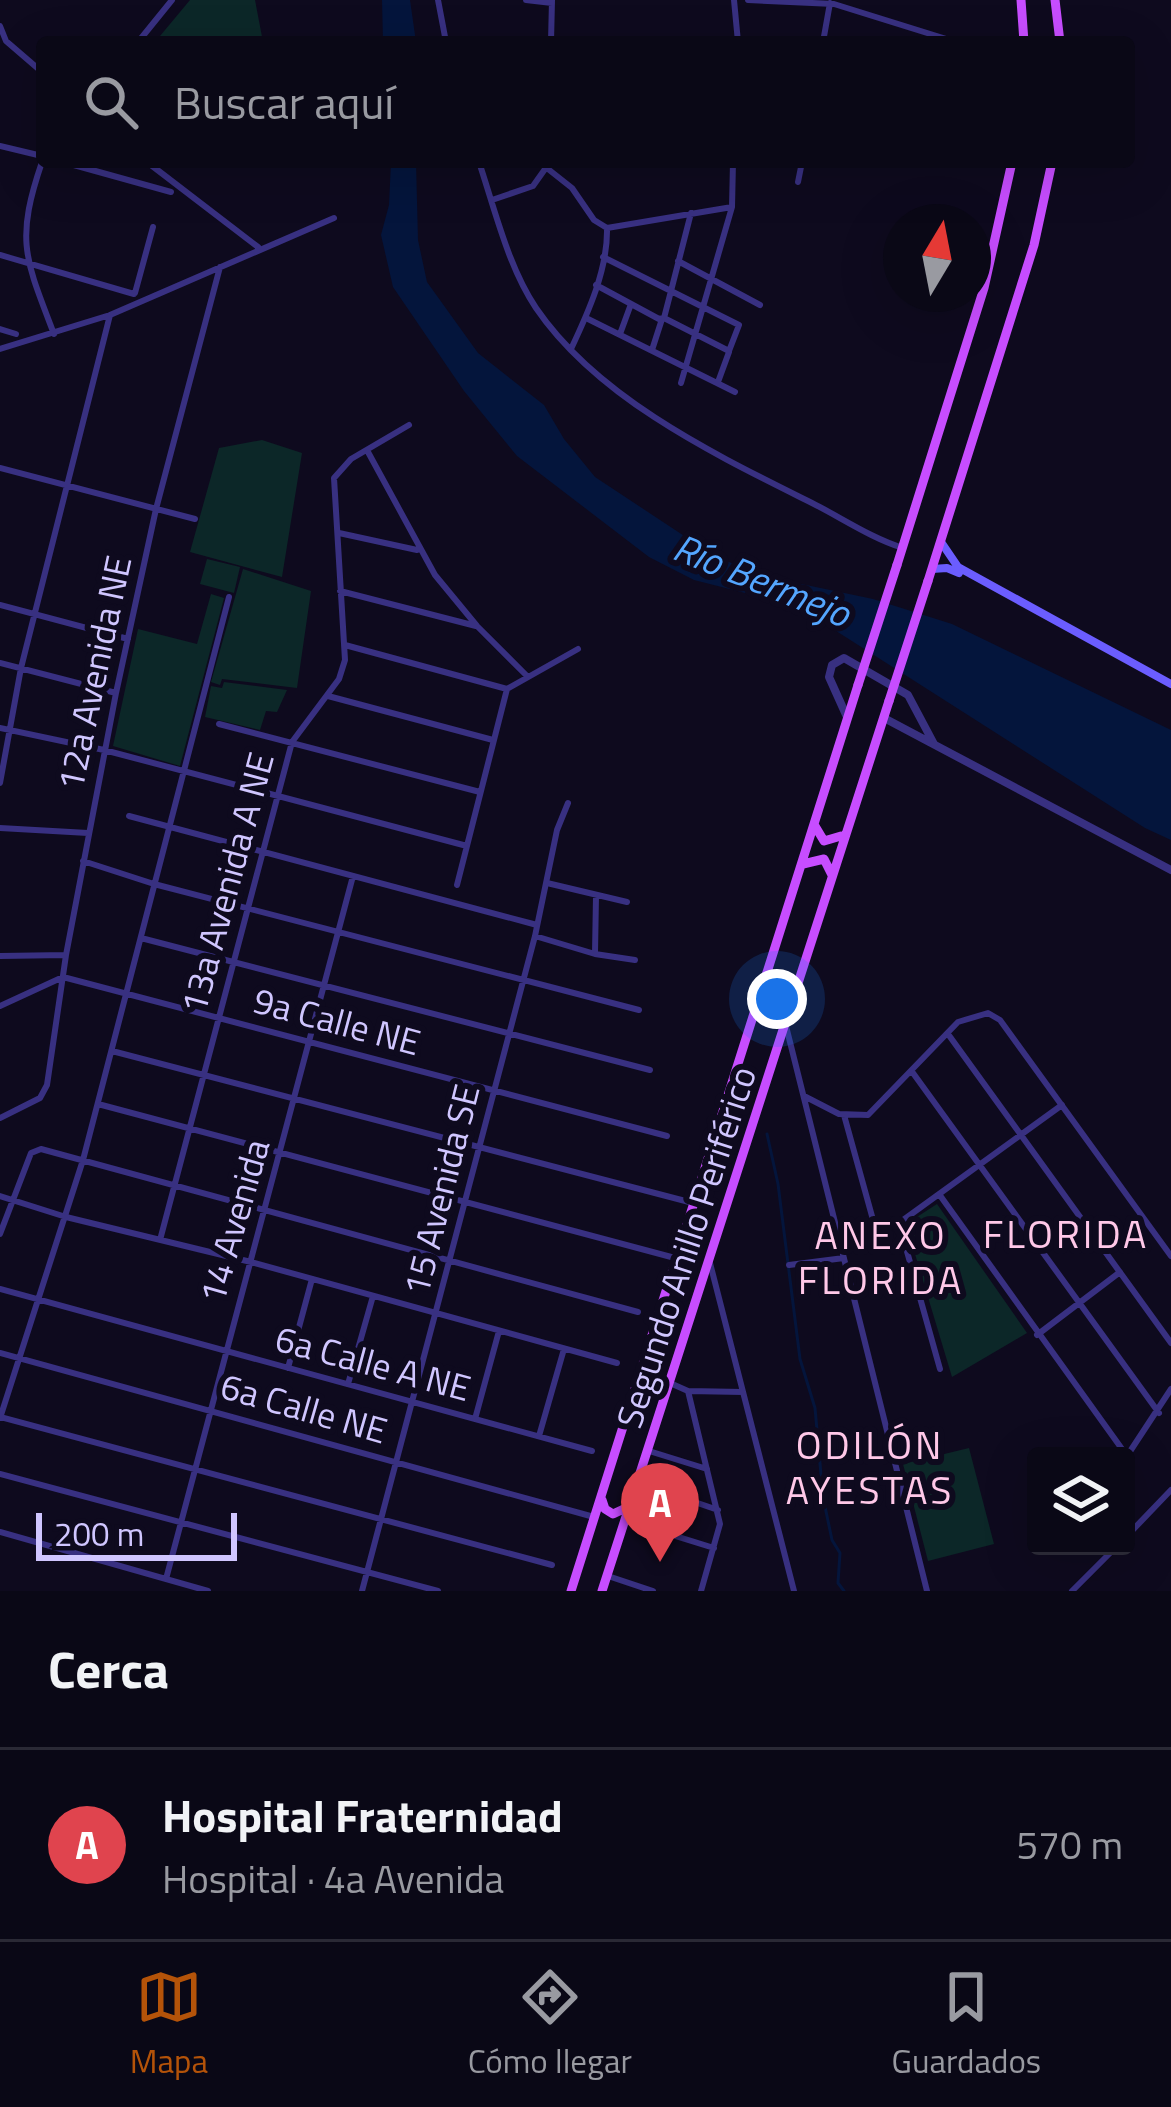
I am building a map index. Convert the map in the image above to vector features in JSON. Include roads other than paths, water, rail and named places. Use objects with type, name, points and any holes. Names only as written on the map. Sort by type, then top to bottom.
[{"type":"main road","points":[[1021,0],[1024,36]]},
{"type":"main road","points":[[1055,0],[1059,36]]},
{"type":"main road","name":"Segundo Anillo Periférico","points":[[571,1591],[984,288],[1011,168]]},
{"type":"main road","name":"Segundo Anillo Periférico","points":[[602,1591],[941,542],[1034,244],[1051,168]]},
{"type":"main road","points":[[941,542],[958,567],[1171,686]]},
{"type":"main road","points":[[932,569],[955,571],[1171,686]]},
{"type":"main road","points":[[815,826],[824,841],[844,835]]},
{"type":"main road","points":[[802,864],[824,859],[832,875]]},
{"type":"main road","points":[[603,1488],[605,1509],[613,1514],[625,1511],[634,1499]]},
{"type":"street","points":[[143,36],[172,0]]},
{"type":"street","points":[[438,0],[445,36]]},
{"type":"street","points":[[526,0],[552,1],[551,36]]},
{"type":"street","points":[[734,0],[737,36]]},
{"type":"street","points":[[748,0],[830,4],[936,36]]},
{"type":"street","points":[[824,36],[830,4]]},
{"type":"street","points":[[0,26],[3,40],[36,67]]},
{"type":"street","points":[[0,146],[36,157]]},
{"type":"street","points":[[40,168],[25,226],[28,262],[54,334]]},
{"type":"street","points":[[84,168],[170,192]]},
{"type":"street","points":[[155,168],[260,248]]},
{"type":"street","points":[[481,168],[533,303],[571,349],[616,390],[669,427],[903,548]]},
{"type":"street","points":[[492,200],[533,186],[547,168]]},
{"type":"street","points":[[551,168],[594,220],[607,228],[732,207]]},
{"type":"street","points":[[681,383],[732,207],[733,168]]},
{"type":"street","points":[[798,182],[801,168]]},
{"type":"street","points":[[652,350],[692,213]]},
{"type":"street","points":[[0,360],[2,349],[110,315],[334,218]]},
{"type":"street","points":[[132,306],[153,227]]},
{"type":"street","points":[[571,349],[596,285],[607,228]]},
{"type":"street","points":[[0,255],[134,294]]},
{"type":"street","points":[[603,257],[739,325],[718,382]]},
{"type":"street","points":[[678,262],[760,304]]},
{"type":"street","name":"12a Avenida NE","points":[[0,1118],[43,1095],[116,693],[157,508],[220,267]]},
{"type":"street","points":[[596,285],[729,351]]},
{"type":"street","points":[[620,334],[631,304]]},
{"type":"street","points":[[0,783],[21,668],[110,315]]},
{"type":"street","points":[[586,318],[735,392]]},
{"type":"street","points":[[0,329],[16,334]]},
{"type":"street","points":[[409,425],[367,451],[420,550],[477,626],[528,677]]},
{"type":"street","name":"13a Avenida A NE","points":[[160,1240],[292,742],[339,679],[345,645],[334,478],[338,469],[367,451]]},
{"type":"street","points":[[0,468],[195,519]]},
{"type":"street","points":[[339,533],[420,550]]},
{"type":"street","points":[[340,591],[477,626]]},
{"type":"street","points":[[229,597],[83,1160],[0,1417],[552,1565]]},
{"type":"street","points":[[0,604],[128,639]]},
{"type":"street","points":[[345,645],[507,689]]},
{"type":"street","points":[[457,885],[507,689],[578,649]]},
{"type":"street","points":[[848,719],[829,677],[832,664],[844,658],[908,695],[934,745]]},
{"type":"street","points":[[0,663],[116,693]]},
{"type":"street","points":[[328,696],[493,740]]},
{"type":"street","points":[[884,718],[1171,870]]},
{"type":"street","points":[[219,724],[480,792]]},
{"type":"street","points":[[0,728],[104,750],[467,846]]},
{"type":"street","name":"15 Avenida SE","points":[[362,1591],[535,936],[557,830],[568,803]]},
{"type":"street","points":[[129,816],[537,926]]},
{"type":"street","points":[[0,828],[88,833]]},
{"type":"street","points":[[83,861],[154,884],[640,1010]]},
{"type":"street","name":"14 Avenida","points":[[166,1579],[353,876]]},
{"type":"street","points":[[547,883],[627,902]]},
{"type":"street","points":[[595,954],[596,896]]},
{"type":"street","points":[[535,936],[635,960]]},
{"type":"street","points":[[141,938],[650,1070]]},
{"type":"street","points":[[0,956],[66,955]]},
{"type":"street","points":[[0,1006],[63,977]]},
{"type":"street","name":"9a Calle NE","points":[[63,977],[667,1136]]},
{"type":"street","points":[[803,1096],[844,1115],[874,1112],[958,1022],[988,1013],[1000,1020],[1171,1256]]},
{"type":"street","points":[[786,1026],[927,1591]]},
{"type":"street","points":[[948,1034],[1171,1343]]},
{"type":"street","points":[[112,1052],[693,1203]]},
{"type":"street","points":[[913,1073],[1159,1413]]},
{"type":"street","points":[[98,1104],[674,1258]]},
{"type":"street","points":[[851,1233],[899,1223],[1062,1106]]},
{"type":"street","points":[[844,1115],[875,1227]]},
{"type":"street","points":[[0,1234],[34,1150],[638,1312]]},
{"type":"street","points":[[939,1193],[1119,1447]]},
{"type":"street","points":[[0,1196],[617,1364]]},
{"type":"street","points":[[899,1223],[940,1369]]},
{"type":"street","points":[[790,1265],[844,1258]]},
{"type":"street","points":[[709,1260],[794,1591]]},
{"type":"street","points":[[1037,1335],[1120,1272]]},
{"type":"street","points":[[288,1368],[312,1280]]},
{"type":"street","name":"6a Calle A NE","points":[[0,1289],[592,1451]]},
{"type":"street","points":[[348,1384],[373,1296]]},
{"type":"street","points":[[475,1419],[499,1331]]},
{"type":"street","points":[[538,1436],[564,1349]]},
{"type":"street","name":"6a Calle NE","points":[[0,1353],[594,1517]]},
{"type":"street","points":[[670,1383],[688,1391],[743,1393]]},
{"type":"street","points":[[1133,1447],[1171,1389]]},
{"type":"street","points":[[688,1391],[720,1524],[701,1591]]},
{"type":"street","points":[[649,1451],[707,1469]]},
{"type":"street","points":[[0,1474],[438,1591]]},
{"type":"street","points":[[639,1484],[718,1510]]},
{"type":"street","points":[[1135,1528],[1171,1490]]},
{"type":"street","points":[[626,1521],[714,1548]]},
{"type":"street","points":[[0,1532],[208,1591]]},
{"type":"street","points":[[1072,1591],[1108,1555]]},
{"type":"street","points":[[608,1576],[653,1591]]},
{"type":"water","points":[[382,0],[410,0],[415,36],[383,36]]},
{"type":"water","name":"Río Bermejo","points":[[391,168],[416,168],[418,240],[427,282],[478,353],[544,405],[595,477],[713,555],[759,575],[873,599],[952,624],[1171,730],[1171,840],[1145,828],[797,606],[694,580],[649,557],[517,456],[464,391],[393,287],[381,235],[389,205]]},
{"type":"waterway","points":[[767,1134],[778,1184],[800,1359],[815,1408],[823,1497],[832,1540],[840,1553],[838,1583],[844,1591]]},
{"type":"place","name":"Hospital Fraternidad","points":[[660,1562]]},
{"type":"district","name":"FLORIDA","points":[[1066,1234]]},
{"type":"district","name":"ANEXO FLORIDA","points":[[881,1258]]},
{"type":"district","name":"ODILÓN AYESTAS","points":[[870,1468]]}]
